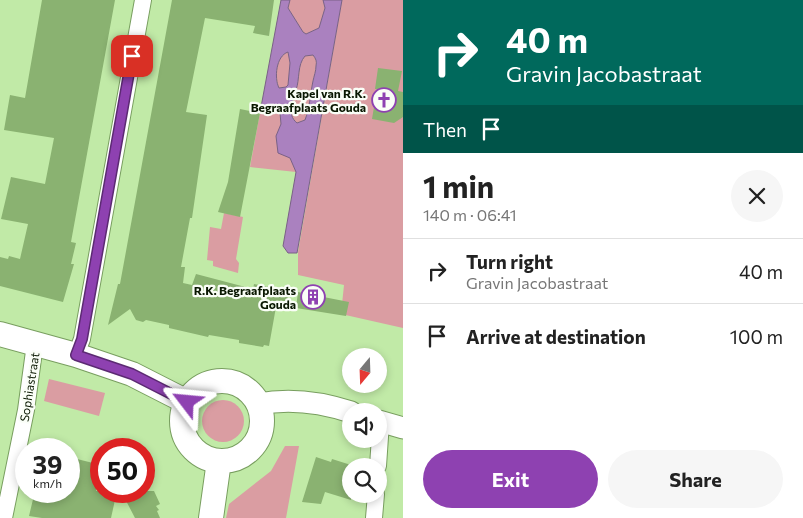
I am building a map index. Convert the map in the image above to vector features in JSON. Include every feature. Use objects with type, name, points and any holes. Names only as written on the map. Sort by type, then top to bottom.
[{"type":"main road","points":[[0,334],[76,355],[132,374],[187,402]]},
{"type":"main road","points":[[223,381],[240,385],[254,396],[258,404],[261,410],[262,424],[251,449],[239,457],[226,461],[211,459],[197,452],[187,440],[182,425],[184,410],[192,395],[206,384],[223,381]]},
{"type":"main road","points":[[211,518],[219,460]]},
{"type":"street","points":[[76,355],[82,339],[143,0]]},
{"type":"street","name":"Sophiastraat","points":[[4,518],[26,410],[36,344]]},
{"type":"street","points":[[258,404],[287,400],[303,401],[342,409]]},
{"type":"street","points":[[387,424],[403,428]]},
{"type":"street","points":[[374,518],[375,503]]},
{"type":"shaded area","points":[[281,0],[290,0],[288,8],[306,34],[319,28],[325,8],[323,0],[342,0],[297,253],[288,253],[283,246],[296,172],[290,158],[278,153],[276,136],[281,124],[280,113],[261,107]],"holes":[[[288,52],[290,63],[288,85],[279,88],[277,84],[277,68],[281,58]],[[313,55],[316,60],[316,70],[308,110],[305,120],[297,123],[292,116],[291,107],[300,68],[305,56]]]},
{"type":"shaded area","points":[[290,0],[323,0],[325,8],[319,28],[306,34],[303,32],[288,8]]},
{"type":"shaded area","points":[[342,0],[403,0],[403,328],[341,314],[344,285],[298,275],[298,252]]},
{"type":"shaded area","points":[[288,52],[290,63],[288,85],[279,88],[277,84],[277,68],[281,58]]},
{"type":"shaded area","points":[[313,55],[316,60],[316,70],[308,110],[305,120],[297,123],[292,116],[291,107],[300,68],[305,56]]},
{"type":"shaded area","points":[[261,107],[280,113],[281,124],[279,131],[296,172],[250,167]]},
{"type":"shaded area","points":[[224,213],[243,217],[236,259],[239,263],[238,273],[213,266],[213,261],[207,260],[210,227],[221,229]]},
{"type":"shaded area","points":[[49,379],[105,393],[99,416],[44,401]]},
{"type":"shaded area","points":[[227,400],[235,403],[241,409],[244,421],[241,433],[235,439],[219,442],[211,439],[205,433],[202,417],[205,409],[211,403]]},
{"type":"shaded area","points":[[285,446],[299,446],[286,518],[226,518],[229,504],[271,471]]},
{"type":"building","points":[[42,0],[115,0],[71,242],[76,243],[71,264],[74,264],[63,302],[0,286],[0,257],[8,259],[9,256],[20,259],[28,224],[1,219],[11,177],[45,184],[54,138],[4,130],[10,95],[25,98]]},
{"type":"building","points":[[172,0],[274,0],[269,36],[253,33],[255,26],[205,18],[186,112],[207,115],[192,218],[190,218],[181,267],[185,267],[183,283],[192,285],[196,274],[253,289],[254,284],[289,291],[286,309],[276,307],[269,346],[264,345],[263,347],[239,343],[239,340],[209,335],[208,337],[169,328],[169,325],[146,320],[143,322],[136,320],[130,309],[108,325],[118,284],[120,284]]},
{"type":"building","name":"Kapel van R.K. Begraafplaats Gouda","points":[[378,68],[402,71],[398,91],[403,92],[403,117],[394,123],[372,119]]},
{"type":"building","points":[[240,109],[260,113],[240,217],[218,212],[228,182]]},
{"type":"building","name":"R.K. Begraafplaats Gouda","points":[[298,292],[349,302],[346,316],[296,308]]},
{"type":"building","points":[[316,457],[331,462],[332,459],[342,462],[342,497],[325,492],[321,504],[302,502]]},
{"type":"building","points":[[80,460],[90,462],[90,503],[114,503],[111,518],[42,518],[29,516],[32,503],[80,503]]},
{"type":"building","points":[[155,493],[160,504],[156,506],[159,510],[157,511],[160,518],[135,518],[127,503],[155,503]]},
{"type":"place","name":"Kapel van R.K. Begraafplaats Gouda","points":[[384,100]]},
{"type":"place","name":"R.K. Begraafplaats Gouda","points":[[313,297]]},
{"type":"route","points":[[132,56],[82,339],[76,355],[132,374],[187,402]]}]
